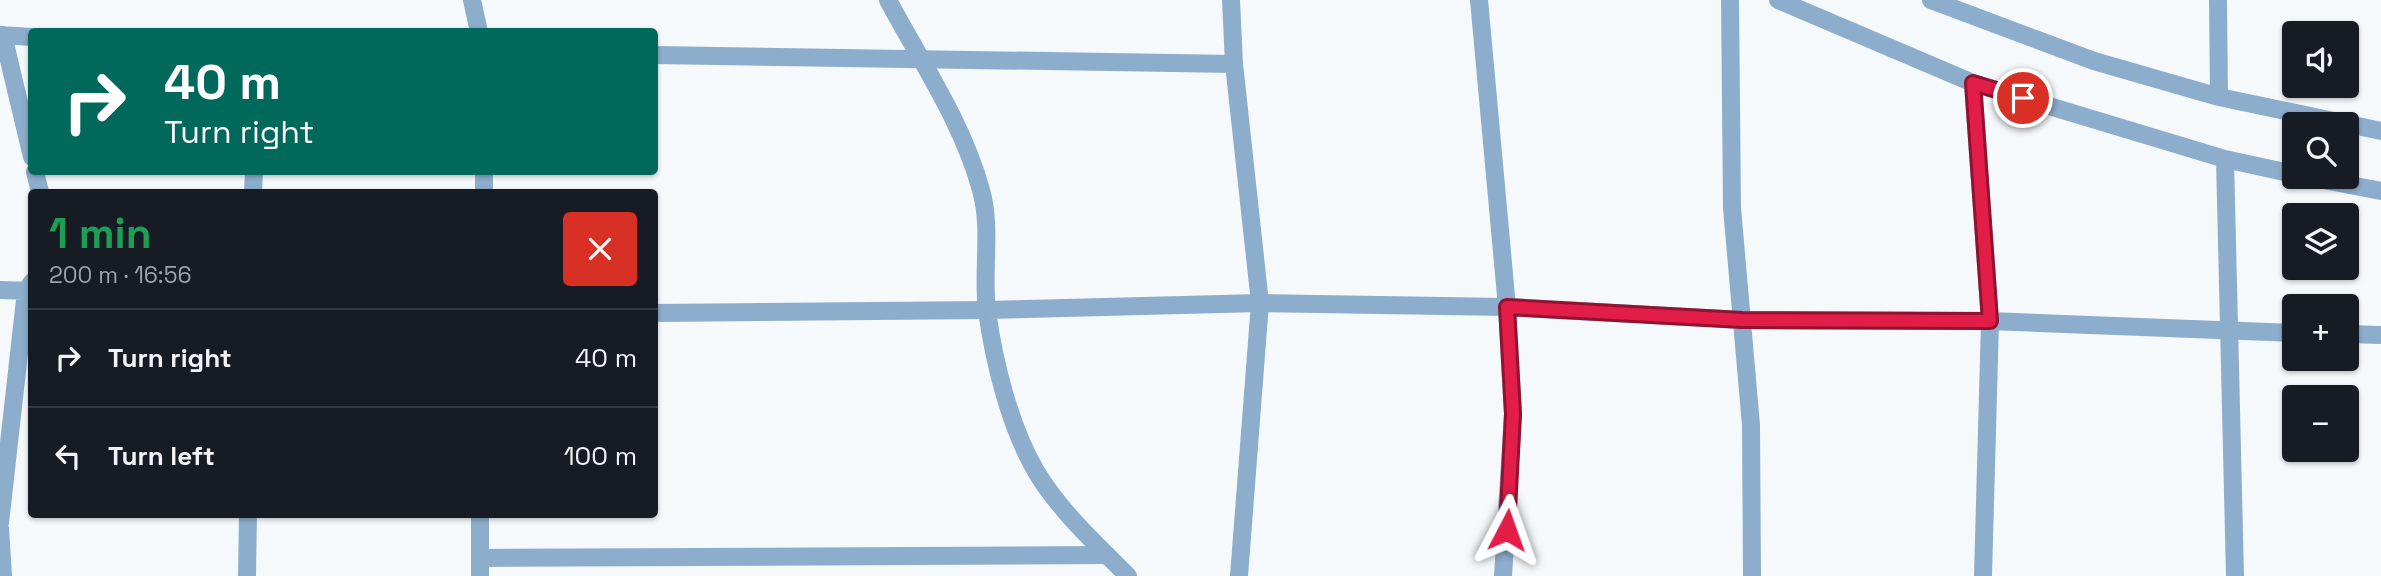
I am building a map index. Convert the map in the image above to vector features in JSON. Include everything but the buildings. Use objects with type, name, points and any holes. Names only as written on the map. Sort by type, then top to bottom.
[{"type":"street","points":[[472,0],[478,28]]},
{"type":"street","points":[[888,0],[948,105],[982,193],[987,239],[987,310],[998,365],[1015,424],[1027,453],[1053,496],[1128,576]]},
{"type":"street","points":[[1231,0],[1234,64],[1260,303],[1239,576]]},
{"type":"street","points":[[1479,0],[1507,307],[1513,414],[1503,576]]},
{"type":"street","points":[[1730,0],[1732,208],[1751,425],[1752,576]]},
{"type":"street","points":[[1778,0],[1973,83],[2225,159],[2282,171]]},
{"type":"street","points":[[1931,0],[1972,8],[2094,61],[2219,97],[2381,131]]},
{"type":"street","points":[[2218,0],[2219,97]]},
{"type":"street","points":[[28,37],[2,35],[28,141]]},
{"type":"street","points":[[658,55],[1234,64]]},
{"type":"street","points":[[1973,83],[1990,321],[1983,576]]},
{"type":"street","points":[[2225,159],[2235,576]]},
{"type":"street","points":[[2359,187],[2381,191]]},
{"type":"street","points":[[0,290],[28,288]]},
{"type":"street","points":[[658,313],[987,310],[1260,303],[1507,307],[1742,320],[1990,321],[2282,333]]},
{"type":"street","points":[[0,523],[28,304]]},
{"type":"street","points":[[2359,334],[2381,335]]},
{"type":"street","points":[[247,576],[248,518]]},
{"type":"street","points":[[480,518],[480,567],[1107,555]]},
{"type":"street","points":[[0,528],[3,576]]},
{"type":"route","points":[[1507,530],[1513,414],[1507,307],[1742,320],[1990,321],[1973,83],[2023,98]]}]
